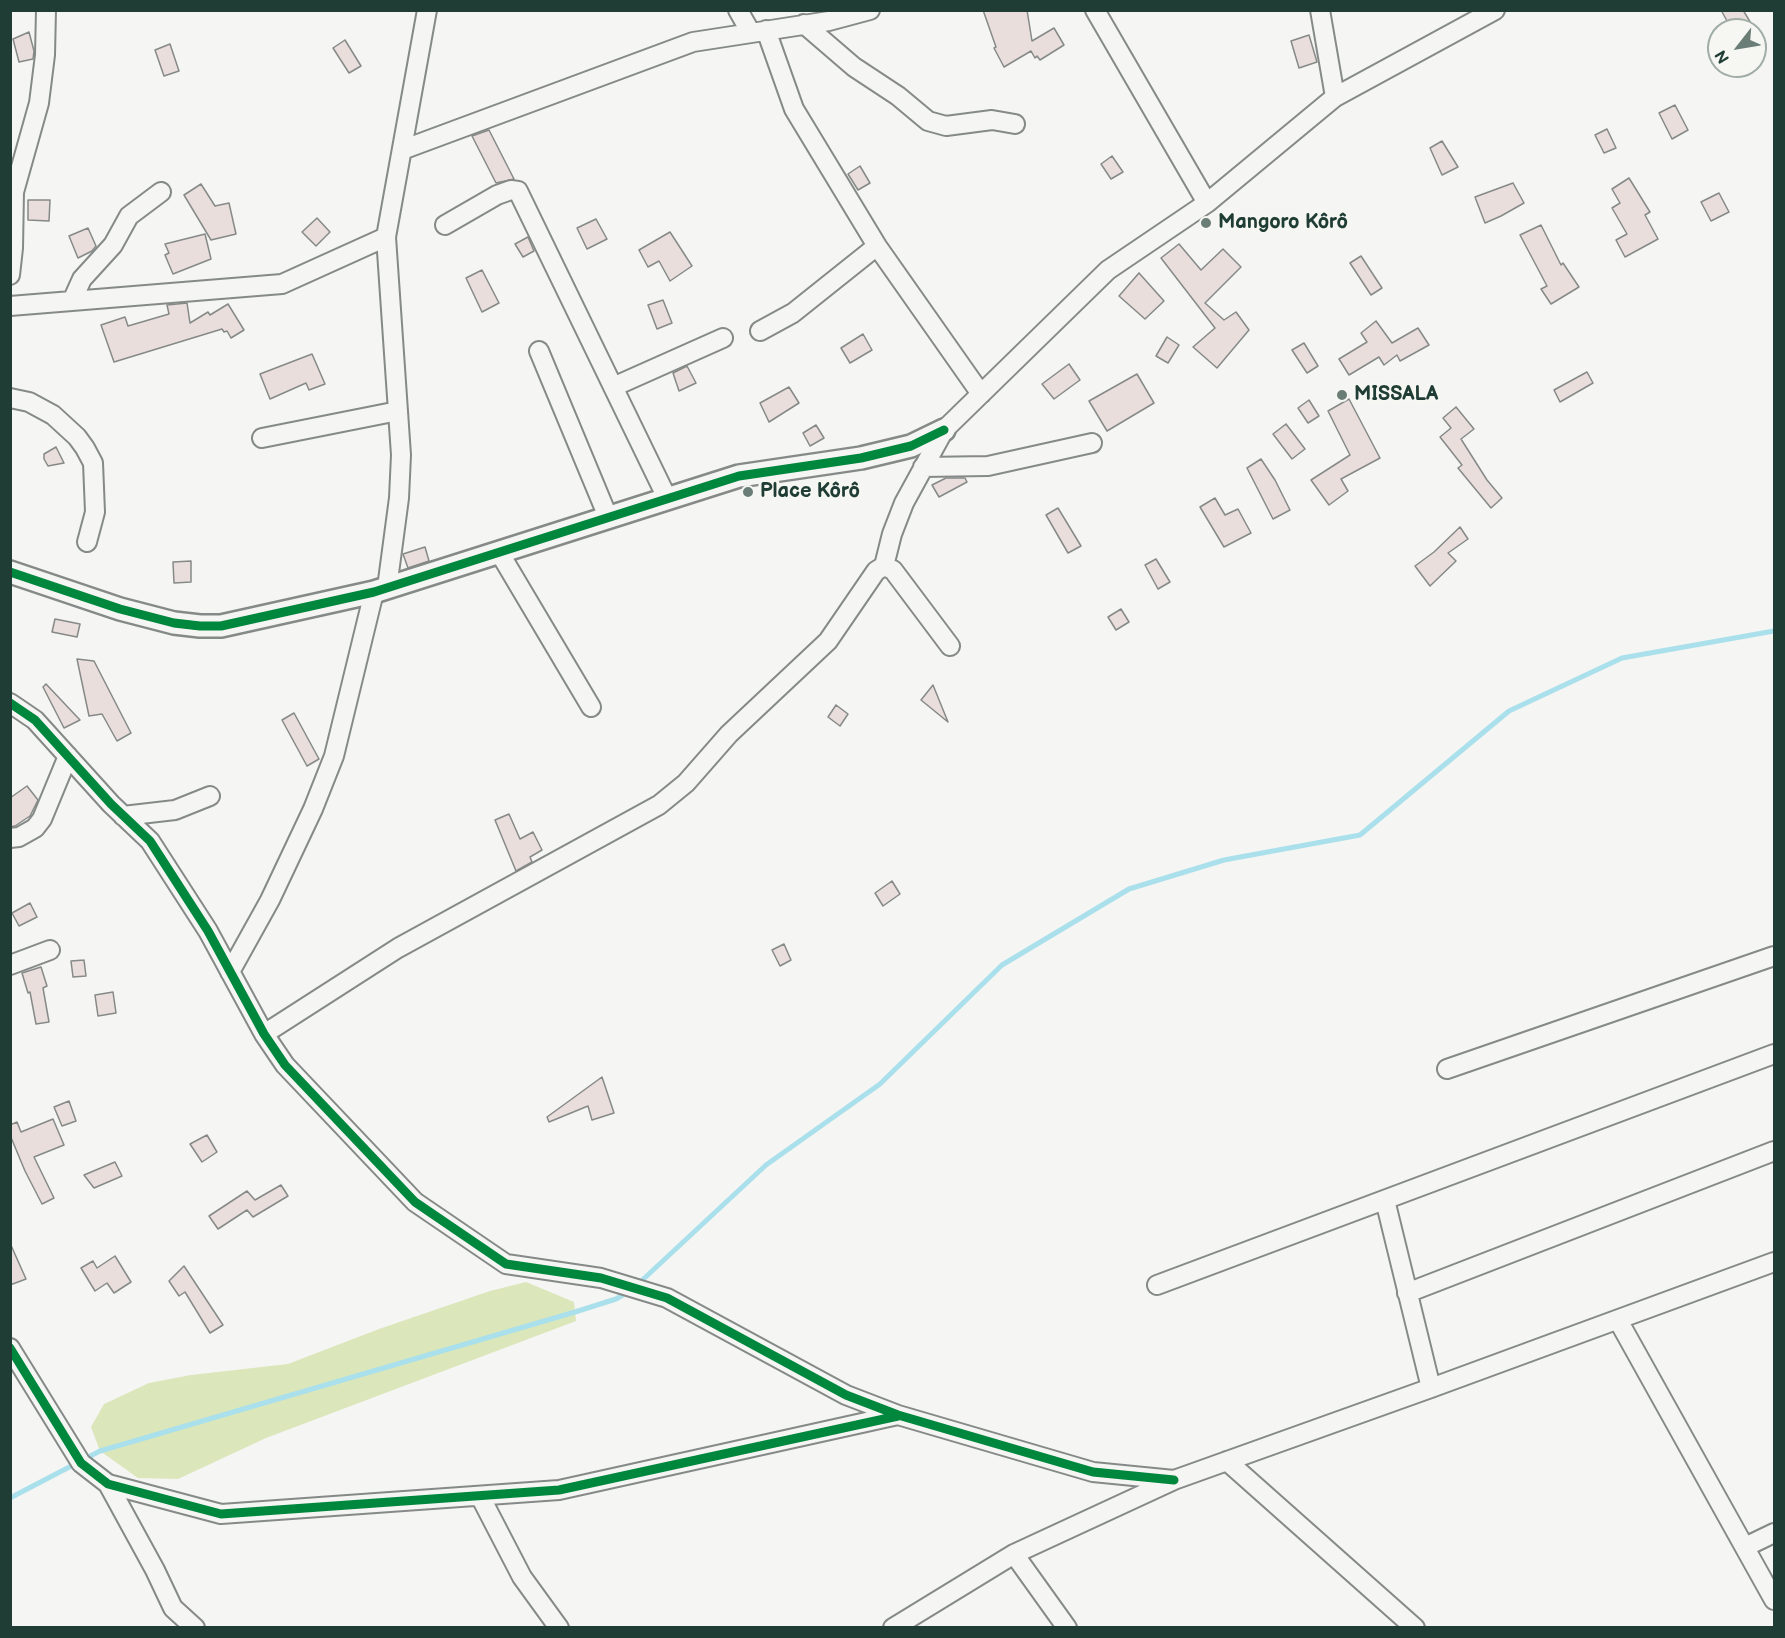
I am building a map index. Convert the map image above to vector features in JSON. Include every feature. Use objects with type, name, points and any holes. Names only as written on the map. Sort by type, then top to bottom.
[{"type":"street","points":[[10,275],[13,183],[39,103],[45,55],[46,10]]},
{"type":"street","points":[[230,972],[270,900],[313,809],[334,756],[380,590],[399,498],[401,455],[386,237],[428,10]]},
{"type":"street","points":[[738,10],[758,31],[794,110],[877,246],[981,394]]},
{"type":"street","points":[[402,150],[693,42],[804,24],[827,16],[870,10]]},
{"type":"street","points":[[1095,10],[1207,202]]},
{"type":"street","points":[[1320,10],[1335,97]]},
{"type":"street","points":[[264,1034],[398,948],[659,805],[686,783],[729,734],[828,641],[876,571],[884,566],[897,518],[944,430],[1108,270],[1207,202],[1335,97],[1496,10]]},
{"type":"street","points":[[804,24],[854,67],[898,96],[928,121],[946,126],[992,120],[1015,124]]},
{"type":"street","points":[[445,225],[497,195],[518,190],[667,498]]},
{"type":"street","points":[[72,301],[82,279],[113,245],[129,216],[161,192]]},
{"type":"street","points":[[10,306],[282,284],[386,237]]},
{"type":"street","points":[[760,331],[793,313],[877,246]]},
{"type":"street","points":[[613,387],[723,338]]},
{"type":"street","points":[[539,351],[608,517]]},
{"type":"street","points":[[10,398],[29,402],[53,415],[86,448],[93,463],[94,512],[87,542]]},
{"type":"street","points":[[262,438],[398,411]]},
{"type":"street","points":[[10,572],[120,609],[174,623],[200,627],[221,626],[380,590],[739,476],[861,458],[910,446],[944,430]]},
{"type":"street","points":[[923,467],[988,466],[1092,442]]},
{"type":"street","points":[[499,552],[591,707]]},
{"type":"street","points":[[884,566],[893,570],[950,646]]},
{"type":"street","points":[[10,703],[35,720],[123,816],[150,841],[208,931],[264,1034],[285,1065],[415,1202],[506,1264],[601,1278],[667,1298],[846,1395],[898,1415],[1093,1472],[1174,1480]]},
{"type":"street","points":[[10,838],[19,837],[35,828],[42,819],[68,756]]},
{"type":"street","points":[[123,816],[175,810],[210,796]]},
{"type":"street","points":[[10,965],[50,951]]},
{"type":"street","points":[[1447,1069],[1774,956]]},
{"type":"street","points":[[1157,1286],[1774,1054]]},
{"type":"street","points":[[1407,1293],[1774,1151]]},
{"type":"street","points":[[1385,1200],[1431,1388]]},
{"type":"street","points":[[893,1628],[1014,1554],[1174,1480],[1774,1262]]},
{"type":"street","points":[[1618,1320],[1774,1600]]},
{"type":"street","points":[[10,1348],[81,1462],[108,1484],[173,1608],[195,1628]]},
{"type":"street","points":[[108,1484],[221,1514],[559,1490],[898,1415]]},
{"type":"street","points":[[1227,1461],[1415,1628]]},
{"type":"street","points":[[480,1496],[522,1577],[559,1628]]},
{"type":"street","points":[[1745,1547],[1774,1533]]},
{"type":"street","points":[[1014,1554],[1067,1628]]},
{"type":"green space","points":[[526,1282],[574,1302],[576,1321],[266,1438],[178,1479],[138,1478],[100,1451],[91,1427],[104,1404],[149,1383],[191,1375],[288,1364],[379,1329],[490,1291]]},
{"type":"building","points":[[983,10],[1027,10],[1032,41],[1054,28],[1064,45],[1040,60],[1037,56],[1035,58],[1031,51],[1004,67],[994,48],[996,47]]},
{"type":"building","points":[[1721,10],[1743,10],[1748,18],[1725,18]]},
{"type":"building","points":[[29,32],[34,51],[33,59],[19,62],[13,39]]},
{"type":"building","points":[[1309,35],[1317,62],[1299,68],[1291,41]]},
{"type":"building","points":[[345,40],[361,66],[349,73],[333,48]]},
{"type":"building","points":[[170,44],[179,71],[164,76],[155,50]]},
{"type":"building","points":[[1675,105],[1688,130],[1672,139],[1659,113]]},
{"type":"building","points":[[1607,129],[1616,148],[1604,153],[1595,135]]},
{"type":"building","points":[[489,130],[514,179],[496,183],[472,136]]},
{"type":"building","points":[[1442,141],[1458,167],[1442,175],[1430,148]]},
{"type":"building","points":[[1112,156],[1123,172],[1111,179],[1101,164]]},
{"type":"building","points":[[860,166],[870,183],[858,190],[848,174]]},
{"type":"building","points":[[1629,178],[1650,212],[1645,215],[1658,239],[1625,257],[1616,240],[1627,234],[1612,208],[1620,203],[1612,189]]},
{"type":"building","points":[[1513,183],[1524,203],[1485,223],[1475,197]]},
{"type":"building","points":[[201,184],[215,206],[229,203],[236,234],[211,240],[184,195]]},
{"type":"building","points":[[1719,193],[1729,212],[1711,221],[1701,202]]},
{"type":"building","points":[[28,200],[50,200],[49,221],[28,220]]},
{"type":"building","points":[[317,218],[330,232],[316,246],[302,232]]},
{"type":"building","points":[[596,219],[607,239],[587,249],[577,228]]},
{"type":"building","points":[[1541,225],[1561,265],[1563,263],[1579,287],[1551,304],[1541,289],[1547,286],[1520,235]]},
{"type":"building","points":[[88,228],[96,246],[92,251],[78,258],[69,236]]},
{"type":"building","points":[[670,232],[692,266],[670,281],[659,261],[648,267],[639,250]]},
{"type":"building","points":[[205,234],[211,259],[173,274],[165,255],[169,253],[165,244]]},
{"type":"building","points":[[528,237],[534,251],[523,257],[515,244]]},
{"type":"building","points":[[1179,244],[1201,270],[1223,249],[1241,267],[1205,303],[1224,320],[1236,312],[1249,330],[1217,368],[1193,347],[1215,328],[1161,258]]},
{"type":"building","points":[[1361,256],[1382,288],[1371,295],[1350,263]]},
{"type":"building","points":[[482,270],[499,303],[482,312],[466,278]]},
{"type":"building","points":[[1139,273],[1164,301],[1145,319],[1119,296]]},
{"type":"building","points":[[663,300],[672,323],[657,329],[648,305]]},
{"type":"building","points":[[187,303],[190,323],[228,304],[244,330],[231,338],[227,331],[224,332],[222,329],[114,362],[101,325],[125,317],[128,326],[169,314],[167,305]]},
{"type":"building","points":[[1376,321],[1392,343],[1418,328],[1429,345],[1400,361],[1397,355],[1384,365],[1379,357],[1349,375],[1339,359],[1367,342],[1361,333]]},
{"type":"building","points":[[863,334],[872,350],[850,363],[841,348]]},
{"type":"building","points":[[1167,337],[1179,345],[1168,363],[1156,356]]},
{"type":"building","points":[[1304,343],[1318,366],[1307,373],[1292,350]]},
{"type":"building","points":[[312,354],[325,384],[309,390],[306,383],[270,399],[260,374]]},
{"type":"building","points":[[1069,364],[1080,380],[1054,399],[1042,384]]},
{"type":"building","points":[[687,366],[696,383],[679,391],[673,373]]},
{"type":"building","points":[[1587,372],[1593,383],[1560,402],[1554,390]]},
{"type":"building","points":[[1137,374],[1154,403],[1107,431],[1089,401]]},
{"type":"building","points":[[789,387],[799,403],[769,422],[760,403]]},
{"type":"building","points":[[1349,399],[1380,458],[1341,479],[1348,491],[1329,505],[1311,480],[1350,455],[1328,411]]},
{"type":"building","points":[[1309,400],[1319,416],[1308,423],[1298,408]]},
{"type":"building","points":[[1456,407],[1474,429],[1461,439],[1487,480],[1502,498],[1491,508],[1458,468],[1462,465],[1440,437],[1451,428],[1443,418]]},
{"type":"building","points":[[1286,424],[1305,449],[1292,459],[1273,434]]},
{"type":"building","points":[[816,425],[824,438],[810,446],[803,433]]},
{"type":"building","points":[[56,447],[64,463],[48,466],[44,454]]},
{"type":"building","points":[[1261,459],[1290,510],[1273,519],[1247,468]]},
{"type":"building","points":[[946,478],[965,478],[967,482],[939,497],[932,485]]},
{"type":"building","points":[[1215,498],[1225,515],[1238,509],[1251,533],[1224,547],[1200,507]]},
{"type":"building","points":[[1058,508],[1081,546],[1068,553],[1046,515]]},
{"type":"building","points":[[1460,527],[1468,539],[1448,553],[1456,561],[1430,586],[1415,566],[1434,552]]},
{"type":"building","points":[[425,547],[429,561],[408,568],[403,554]]},
{"type":"building","points":[[1156,559],[1170,582],[1158,589],[1145,565]]},
{"type":"building","points":[[191,561],[191,582],[174,583],[173,562]]},
{"type":"building","points":[[1121,609],[1129,622],[1116,630],[1108,617]]},
{"type":"building","points":[[55,619],[80,624],[77,637],[52,632]]},
{"type":"building","points":[[77,659],[94,661],[131,733],[117,741],[102,714],[89,716]]},
{"type":"building","points":[[46,684],[80,720],[64,728],[43,687]]},
{"type":"building","points":[[933,685],[948,722],[921,700]]},
{"type":"building","points":[[836,705],[848,714],[840,726],[828,717]]},
{"type":"building","points":[[294,713],[319,759],[307,766],[282,720]]},
{"type":"building","points":[[27,786],[38,800],[30,816],[10,827],[10,798]]},
{"type":"building","points":[[509,814],[520,839],[533,832],[542,850],[530,857],[532,862],[516,871],[495,820]]},
{"type":"building","points":[[892,881],[900,894],[883,906],[875,893]]},
{"type":"building","points":[[30,903],[37,917],[19,926],[12,913]]},
{"type":"building","points":[[784,944],[791,960],[780,966],[772,950]]},
{"type":"building","points":[[84,960],[86,976],[73,977],[71,961]]},
{"type":"building","points":[[41,967],[47,986],[43,988],[49,1022],[36,1024],[30,992],[28,993],[22,973]]},
{"type":"building","points":[[113,992],[116,1013],[98,1016],[95,995]]},
{"type":"building","points":[[602,1077],[614,1113],[592,1120],[588,1106],[549,1122],[547,1117]]},
{"type":"building","points":[[69,1101],[76,1121],[62,1126],[54,1107]]},
{"type":"building","points":[[53,1119],[64,1145],[34,1157],[54,1198],[42,1204],[10,1135],[10,1125],[17,1122],[21,1132]]},
{"type":"building","points":[[207,1135],[217,1152],[202,1162],[190,1144]]},
{"type":"building","points":[[115,1162],[122,1176],[94,1188],[84,1175]]},
{"type":"building","points":[[281,1185],[288,1196],[253,1217],[247,1210],[218,1229],[209,1216],[247,1191],[255,1200]]},
{"type":"building","points":[[10,1243],[26,1279],[10,1285]]},
{"type":"building","points":[[115,1256],[131,1282],[114,1293],[107,1283],[95,1291],[81,1268],[93,1261],[97,1268]]},
{"type":"building","points":[[184,1266],[223,1325],[210,1333],[185,1292],[179,1296],[169,1281]]},
{"type":"waterway","points":[[637,1285],[766,1165],[880,1084],[1002,965],[1129,889],[1224,860],[1360,835],[1509,711],[1622,658],[1774,631]]},
{"type":"waterway","points":[[10,1498],[100,1451],[575,1312],[616,1299],[630,1291]]},
{"type":"cycle path","points":[[10,572],[120,609],[174,623],[221,626],[374,592],[739,476],[861,458],[911,446],[944,430]]},
{"type":"cycle path","points":[[10,703],[35,720],[111,804],[150,841],[208,931],[264,1034],[285,1065],[415,1202],[506,1264],[601,1278],[667,1298],[846,1395],[898,1415],[1093,1472],[1174,1480]]},
{"type":"cycle path","points":[[10,1348],[81,1463],[108,1484],[221,1514],[559,1490],[898,1416]]},
{"type":"place","name":"Mangoro Kôrô","points":[[1206,223]]},
{"type":"place","name":"MISSALA","points":[[1342,395]]},
{"type":"place","name":"Place Kôrô","points":[[748,492]]}]
